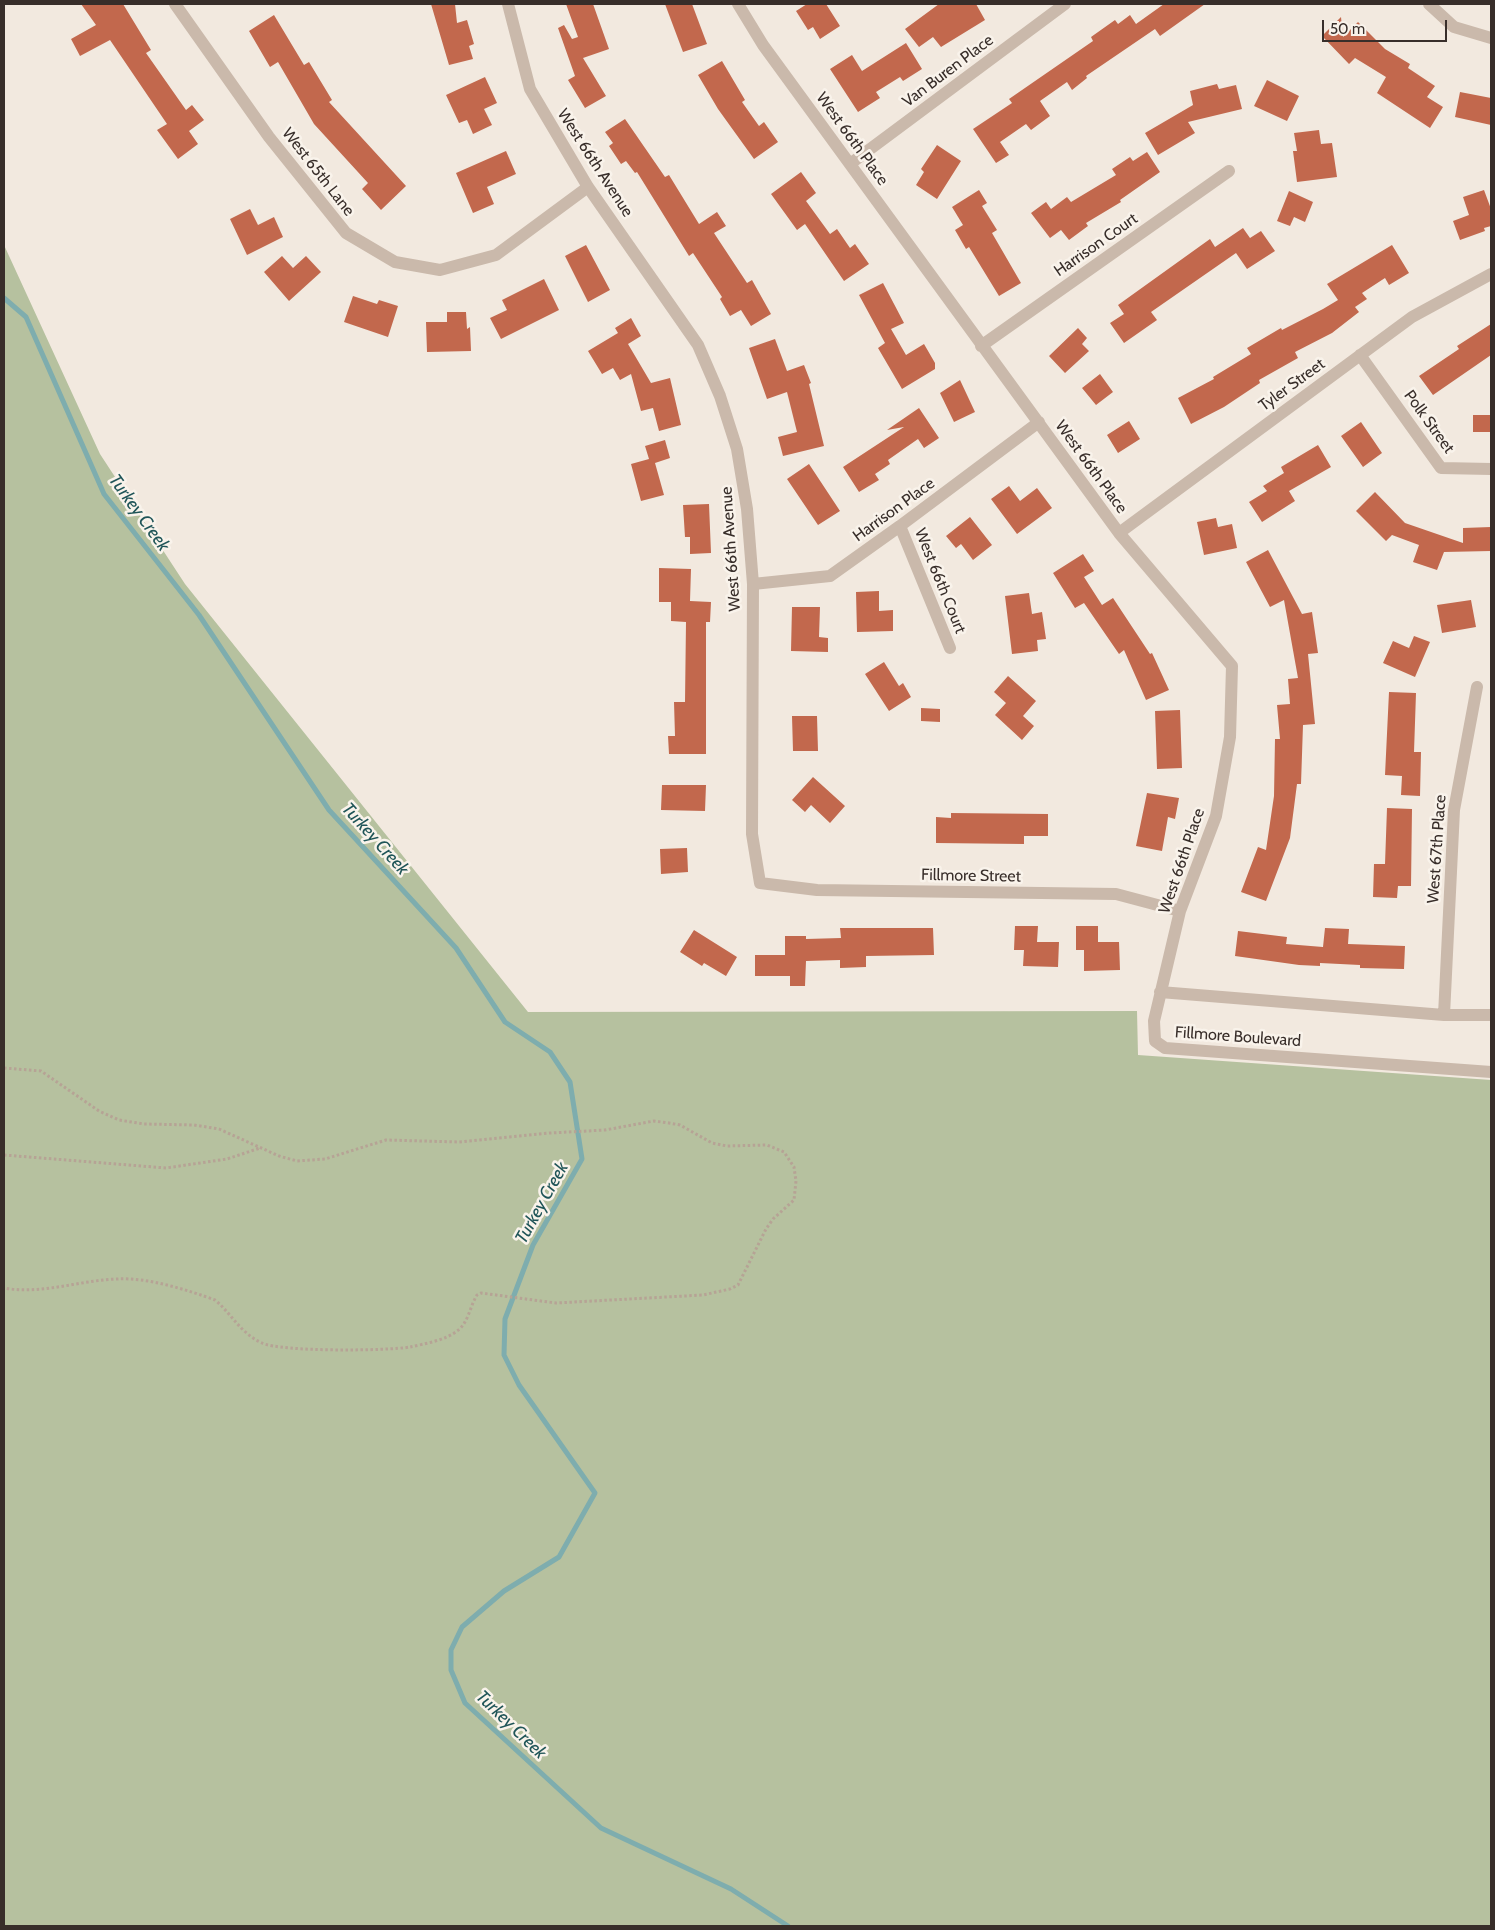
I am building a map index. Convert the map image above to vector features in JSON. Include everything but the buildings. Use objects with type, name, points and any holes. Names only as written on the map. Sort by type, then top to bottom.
[{"type":"street","name":"West 65th Lane","points":[[174,4],[269,137],[346,233],[395,262],[440,270],[496,255],[588,187]]},
{"type":"street","name":"West 66th Avenue","points":[[508,4],[530,89],[588,187],[698,345],[720,396],[737,449],[747,509],[752,584],[752,834],[760,883]]},
{"type":"street","name":"West 66th Place","points":[[738,4],[763,45],[1118,533],[1232,666],[1230,736],[1216,816],[1180,911],[1160,992]]},
{"type":"street","name":"Van Buren Place","points":[[850,164],[1048,8],[1065,4]]},
{"type":"street","points":[[1429,4],[1454,27],[1491,38]]},
{"type":"street","name":"Harrison Court","points":[[981,346],[1229,171]]},
{"type":"street","name":"Tyler Street","points":[[1118,533],[1412,317],[1491,274]]},
{"type":"street","name":"Polk Street","points":[[1360,355],[1442,468],[1491,469]]},
{"type":"street","name":"Harrison Place","points":[[752,584],[830,576],[1039,422]]},
{"type":"street","name":"West 66th Court","points":[[900,526],[950,648]]},
{"type":"street","name":"West 67th Place","points":[[1444,1015],[1454,810],[1477,688]]},
{"type":"street","name":"Fillmore Street","points":[[760,883],[817,890],[1116,894],[1180,911]]},
{"type":"street","points":[[1160,992],[1444,1015],[1491,1015]]},
{"type":"street","name":"Fillmore Boulevard","points":[[1160,992],[1154,1021],[1155,1041],[1165,1048],[1491,1072]]},
{"type":"path","points":[[4,1068],[41,1071],[99,1111],[119,1120],[144,1124],[194,1125],[219,1129],[260,1148],[297,1161],[326,1159],[386,1140],[459,1142],[550,1132],[604,1130],[654,1122],[669,1122],[680,1125],[694,1135],[720,1144],[774,1146],[789,1157],[794,1167],[796,1180],[794,1200],[773,1219],[738,1284],[730,1289],[703,1295],[540,1302],[488,1292],[476,1295],[465,1323],[459,1331],[442,1338],[401,1348],[301,1349],[264,1344],[250,1337],[239,1328],[224,1307],[215,1300],[134,1279],[106,1280],[34,1290],[4,1288]]},
{"type":"path","points":[[4,1155],[166,1168],[227,1159],[260,1148]]},
{"type":"green space","points":[[4,245],[100,454],[185,584],[528,1012],[1137,1011],[1138,1055],[1491,1080],[1491,1926],[4,1926]]},
{"type":"waterway","name":"Turkey Creek","points":[[4,298],[26,317],[104,494],[199,615],[329,810],[456,948],[505,1022],[550,1052],[570,1082],[582,1159],[533,1245],[505,1319],[504,1355],[519,1385],[595,1493],[559,1557],[504,1591],[462,1627],[451,1650],[451,1670],[465,1703],[601,1828],[731,1889],[788,1926]]}]
